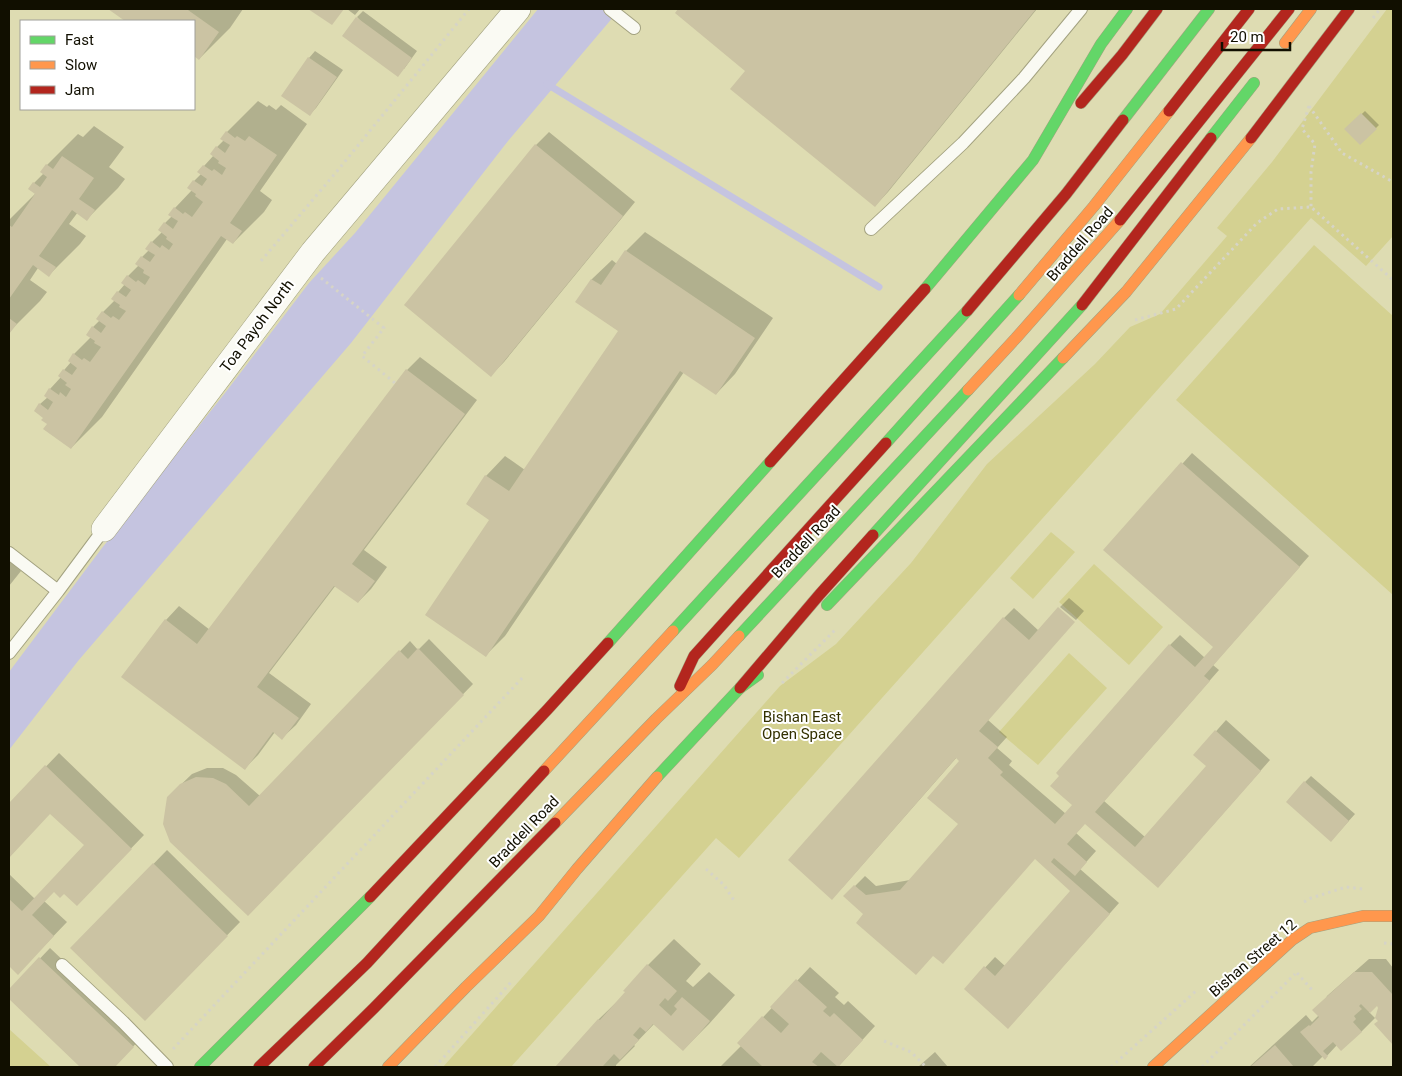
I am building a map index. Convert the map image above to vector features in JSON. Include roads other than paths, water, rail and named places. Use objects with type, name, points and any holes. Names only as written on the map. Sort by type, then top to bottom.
[{"type":"main road","points":[[1034,160],[1101,44],[1127,9]]},
{"type":"main road","points":[[200,1067],[374,893],[547,710],[658,588],[918,298],[1122,55],[1157,9]]},
{"type":"main road","name":"Braddell Road","points":[[259,1067],[374,956],[977,302],[1066,194],[1209,9]]},
{"type":"main road","points":[[674,701],[694,656],[1000,317],[1094,206],[1249,9]]},
{"type":"main road","name":"Braddell Road","points":[[314,1067],[674,701],[712,665],[1016,338],[1116,226],[1289,9]]},
{"type":"main road","points":[[1276,55],[1311,9]]},
{"type":"main road","points":[[740,688],[762,672],[813,620],[1126,292],[1238,155],[1349,9]]},
{"type":"main road","points":[[388,1067],[539,916],[634,803],[740,688],[820,594],[1079,308],[1258,78]]},
{"type":"main road","name":"Bishan Street 12","points":[[1153,1067],[1292,940],[1310,928],[1363,916],[1393,916]]},
{"type":"street","name":"Toa Payoh North","points":[[104,529],[313,252],[518,9]]},
{"type":"lane","points":[[871,229],[963,143],[1024,78],[1081,9]]},
{"type":"lane","points":[[615,13],[634,28]]},
{"type":"lane","name":"Toa Payoh North","points":[[9,652],[104,529]]},
{"type":"lane","points":[[9,553],[58,591]]},
{"type":"lane","points":[[62,966],[123,1022],[164,1064]]},
{"type":"water","points":[[538,9],[620,9],[508,141],[351,343],[78,661],[9,750],[9,672],[102,548],[225,393],[309,283],[355,233]]},
{"type":"waterway","points":[[547,84],[879,287]]},
{"type":"park label","name":"Bishan East Open Space","points":[[802,726]]}]
